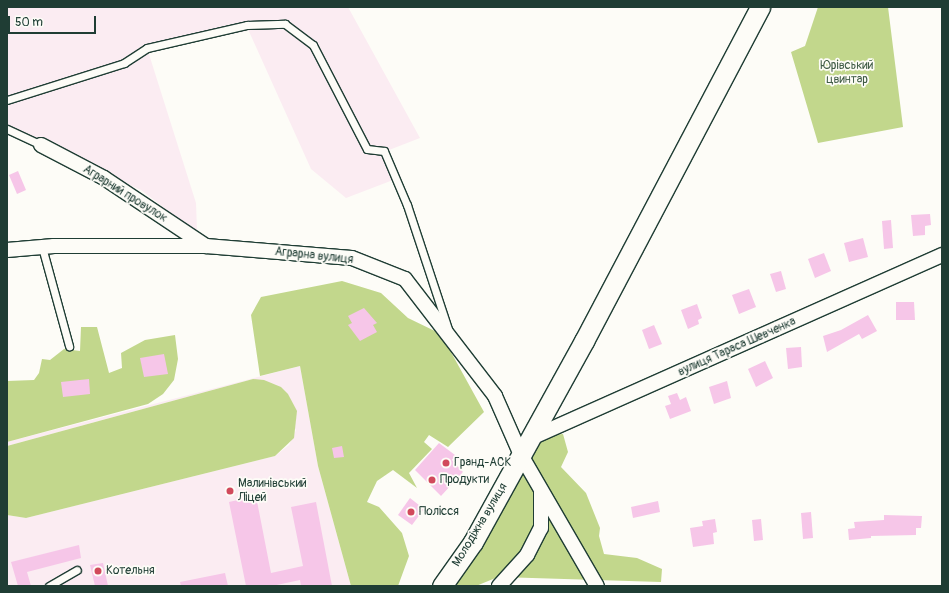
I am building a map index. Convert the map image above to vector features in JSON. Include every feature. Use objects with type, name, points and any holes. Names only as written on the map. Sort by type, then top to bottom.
[{"type":"street","name":"Молодіжна вулиця","points":[[442,586],[473,542],[531,438],[760,7]]},
{"type":"street","name":"Аграрний провулок","points":[[41,146],[104,178],[206,246]]},
{"type":"street","name":"Аграрна вулиця","points":[[7,250],[42,247],[206,246],[352,258],[405,279],[495,396],[521,455],[597,586]]},
{"type":"street","name":"вулиця Тараса Шевченка","points":[[531,438],[942,255]]},
{"type":"street","points":[[499,586],[527,555],[541,528],[541,491]]},
{"type":"lane","points":[[7,100],[124,64],[147,48],[247,25],[285,24],[314,45],[367,149],[384,151],[407,205],[452,340]]},
{"type":"lane","points":[[7,129],[41,146]]},
{"type":"lane","points":[[42,247],[69,346]]},
{"type":"lane","points":[[50,586],[77,570]]},
{"type":"shaded area","points":[[7,7],[348,7],[420,138],[389,150],[401,177],[346,198],[311,169],[247,27],[247,31],[148,51],[196,203],[197,230],[188,226],[141,190],[7,130]]},
{"type":"shaded area","name":"Малинівський Ліцей","points":[[300,366],[318,466],[351,586],[7,586],[7,515],[26,518],[275,456],[289,445],[296,430],[253,379],[7,446],[7,442]]},
{"type":"green space","name":"Юрівський цвинтар","points":[[818,7],[888,7],[903,127],[818,143],[791,52],[805,46]]},
{"type":"green space","points":[[342,281],[381,293],[408,318],[441,334],[484,412],[448,447],[429,435],[424,442],[432,449],[409,473],[417,488],[393,470],[377,481],[367,502],[379,507],[402,533],[409,556],[398,586],[351,586],[318,466],[300,366],[260,376],[251,315],[261,297]]},
{"type":"green space","points":[[81,327],[97,327],[109,373],[122,368],[121,353],[145,340],[175,335],[178,359],[174,380],[163,394],[148,404],[7,442],[7,381],[34,380],[39,373],[42,359],[50,360],[64,349],[80,351]]},
{"type":"green space","points":[[253,379],[264,380],[281,387],[288,394],[297,411],[294,438],[275,456],[26,518],[7,515],[7,446]]},
{"type":"green space","points":[[563,434],[568,452],[561,467],[586,493],[600,528],[599,536],[604,554],[637,558],[662,569],[661,582],[498,577],[476,586],[454,586],[539,436]]},
{"type":"building","points":[[18,171],[26,190],[17,194],[9,175]]},
{"type":"building","points":[[930,214],[931,225],[925,226],[925,235],[913,236],[911,215]]},
{"type":"building","points":[[891,220],[893,248],[884,249],[882,221]]},
{"type":"building","points":[[863,238],[868,257],[849,262],[844,243]]},
{"type":"building","points":[[824,253],[831,271],[815,278],[808,259]]},
{"type":"building","points":[[781,271],[786,289],[776,292],[770,274]]},
{"type":"building","points":[[749,289],[756,307],[739,314],[732,295]]},
{"type":"building","points":[[896,302],[914,302],[915,320],[896,320]]},
{"type":"building","points":[[697,304],[702,318],[698,320],[699,324],[688,329],[681,310]]},
{"type":"building","points":[[364,308],[377,323],[373,325],[377,332],[360,341],[348,325],[352,323],[348,316]]},
{"type":"building","points":[[868,315],[877,331],[862,339],[859,334],[827,352],[823,336],[841,330]]},
{"type":"building","points":[[654,325],[662,344],[649,349],[642,330]]},
{"type":"building","points":[[801,347],[802,367],[788,369],[786,348]]},
{"type":"building","points":[[164,354],[168,374],[144,377],[140,358]]},
{"type":"building","points":[[765,361],[773,378],[756,387],[748,369]]},
{"type":"building","points":[[89,379],[90,394],[63,397],[61,382]]},
{"type":"building","points":[[727,381],[731,398],[714,404],[709,387]]},
{"type":"building","points":[[677,393],[680,400],[686,397],[691,411],[670,419],[665,406],[671,404],[668,396]]},
{"type":"building","points":[[439,443],[455,455],[452,460],[463,472],[441,496],[415,470]]},
{"type":"building","points":[[342,446],[344,457],[334,458],[332,448]]},
{"type":"building","points":[[256,496],[271,573],[303,566],[291,507],[316,502],[332,586],[301,586],[300,580],[272,586],[246,586],[229,502]]},
{"type":"building","name":"Полісся","points":[[410,498],[424,509],[412,525],[398,515]]},
{"type":"building","points":[[658,501],[660,512],[633,518],[631,507]]},
{"type":"building","points":[[811,512],[813,538],[803,539],[801,513]]},
{"type":"building","points":[[884,515],[922,516],[921,528],[916,528],[916,535],[871,536],[871,538],[849,540],[848,529],[855,528],[854,522],[884,520]]},
{"type":"building","points":[[715,519],[717,532],[713,533],[714,544],[693,547],[690,528],[703,526],[702,521]]},
{"type":"building","points":[[761,519],[763,540],[754,541],[752,520]]},
{"type":"building","points":[[79,545],[81,558],[27,572],[31,586],[18,586],[11,562]]},
{"type":"building","name":"Котельня","points":[[103,563],[108,586],[95,586],[90,565]]},
{"type":"building","points":[[225,573],[228,586],[181,586],[180,582]]},
{"type":"place","name":"Гранд-АСК","points":[[446,463]]},
{"type":"place","name":"Продукти","points":[[432,480]]},
{"type":"place","name":"Малинівський Ліцей","points":[[230,491]]},
{"type":"place","name":"Полісся","points":[[411,512]]},
{"type":"place","name":"Котельня","points":[[98,571]]}]
